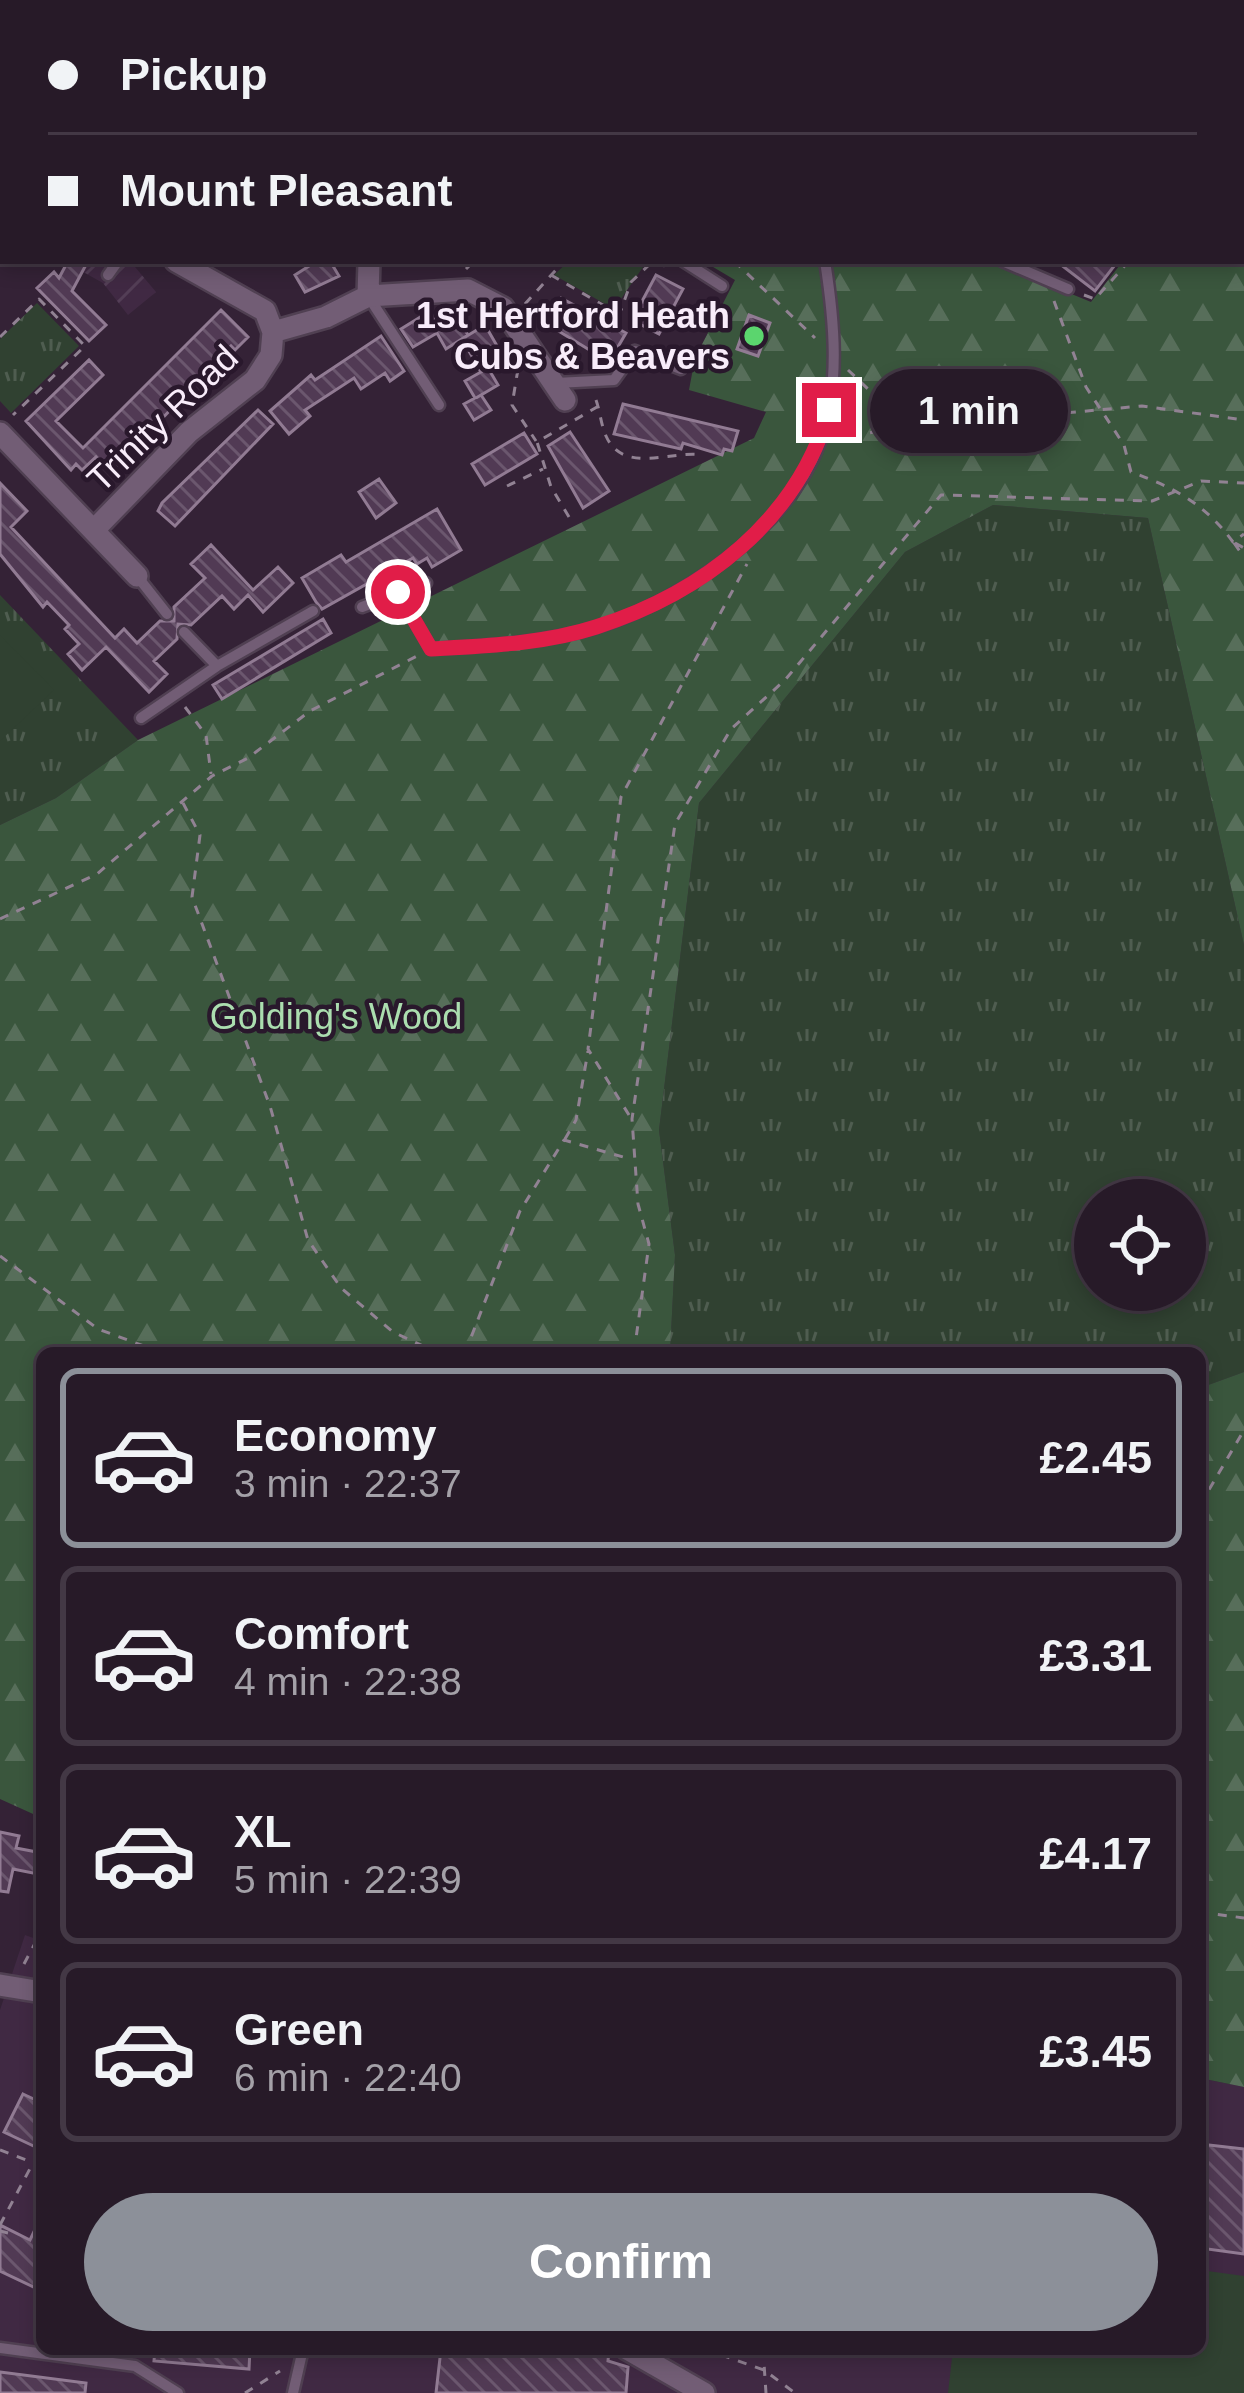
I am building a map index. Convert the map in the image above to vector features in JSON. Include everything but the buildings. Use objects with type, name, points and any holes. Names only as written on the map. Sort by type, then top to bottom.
[{"type":"street","name":"Trinity Road","points":[[94,530],[189,432],[255,380],[271,355],[273,332],[257,305],[182,264]]},
{"type":"street","points":[[368,296],[369,264]]},
{"type":"street","points":[[273,332],[326,317],[368,296],[468,290],[493,300],[512,318],[559,392]]},
{"type":"street","name":"Trinity Road","points":[[0,430],[136,576]]},
{"type":"street","points":[[4,1989],[36,1992]]},
{"type":"street","points":[[638,2355],[704,2393]]},
{"type":"lane","points":[[107,275],[116,264]]},
{"type":"lane","points":[[686,264],[722,286]]},
{"type":"lane","points":[[398,592],[431,649],[498,645],[596,628],[694,580],[764,530],[819,444],[829,410],[832,355],[825,264]]},
{"type":"lane","points":[[1009,264],[1069,289]]},
{"type":"lane","points":[[368,296],[439,405]]},
{"type":"lane","points":[[559,392],[614,380],[635,351],[681,369]]},
{"type":"lane","points":[[136,576],[167,614]]},
{"type":"lane","points":[[362,607],[426,583]]},
{"type":"lane","points":[[141,718],[217,666],[313,611]]},
{"type":"lane","points":[[184,632],[217,666]]},
{"type":"lane","points":[[0,2348],[36,2353]]},
{"type":"lane","points":[[52,2355],[135,2366],[178,2393]]},
{"type":"lane","points":[[293,2393],[302,2355]]},
{"type":"path","points":[[512,318],[562,264]]},
{"type":"path","points":[[551,275],[608,308],[621,310],[631,282],[651,264]]},
{"type":"path","points":[[657,264],[693,271]]},
{"type":"path","points":[[737,264],[908,427]]},
{"type":"path","points":[[1069,289],[1095,299],[1124,264]]},
{"type":"path","points":[[1042,279],[1097,409],[1124,445],[1132,472],[1176,488],[1213,514],[1244,557]]},
{"type":"path","points":[[0,337],[39,299],[85,346],[0,430]]},
{"type":"path","points":[[531,348],[517,357],[512,405],[537,442],[544,468],[569,517]]},
{"type":"path","points":[[537,442],[599,406]]},
{"type":"path","points":[[819,444],[908,427],[1142,406],[1244,420]]},
{"type":"path","points":[[507,486],[544,468]]},
{"type":"path","points":[[635,1347],[649,1244],[632,1159],[632,1119],[675,824],[731,729],[785,680],[941,495],[1153,501],[1202,481],[1244,483]]},
{"type":"path","points":[[467,1347],[520,1211],[576,1120],[621,797],[764,530]]},
{"type":"path","points":[[1233,542],[1244,534]]},
{"type":"path","points":[[1233,542],[1244,548]]},
{"type":"path","points":[[0,919],[97,874],[212,776],[248,758],[310,711],[431,649]]},
{"type":"path","points":[[174,693],[206,735],[212,776]]},
{"type":"path","points":[[184,803],[200,836],[192,897],[270,1106],[308,1240],[340,1288],[393,1332],[426,1347]]},
{"type":"path","points":[[588,1049],[632,1119]]},
{"type":"path","points":[[564,1140],[632,1159]]},
{"type":"path","points":[[0,1256],[98,1329],[147,1347]]},
{"type":"path","points":[[1206,1495],[1244,1430]]},
{"type":"path","points":[[1206,1913],[1244,1918]]},
{"type":"path","points":[[4,1989],[36,1939]]},
{"type":"path","points":[[0,2150],[36,2164]]},
{"type":"path","points":[[8,2233],[0,2228],[33,2163]]},
{"type":"path","points":[[245,2393],[301,2355]]},
{"type":"path","points":[[721,2355],[764,2370],[795,2393]]},
{"type":"path","points":[[763,2355],[766,2393]]},
{"type":"shaded area","points":[[69,264],[133,264],[156,292],[128,315],[103,283]]},
{"type":"shaded area","points":[[25,1935],[36,1939],[36,2355],[1206,2355],[1206,2079],[1244,2087],[1244,2393],[0,2393],[0,2010]]},
{"type":"green space","points":[[566,264],[643,267],[614,309],[554,275]]},
{"type":"green space","name":"Golding's Wood","points":[[708,264],[998,264],[1091,302],[1121,264],[1244,264],[1244,945],[1148,518],[993,505],[905,552],[699,803],[659,1130],[675,1255],[670,1347],[36,1347],[36,1815],[0,1799],[0,825],[56,798],[138,740],[754,438],[766,412],[689,390],[695,358],[735,280]]},
{"type":"green space","points":[[37,303],[79,346],[11,413],[0,401],[0,339]]},
{"type":"green space","points":[[993,505],[1148,518],[1244,945],[1244,1372],[1206,1386],[1206,1347],[670,1347],[675,1255],[659,1130],[699,803],[905,552]]},
{"type":"green space","points":[[0,595],[138,740],[56,798],[0,825]]},
{"type":"green space","points":[[0,635],[54,690],[0,741]]},
{"type":"green space","points":[[1244,1372],[1244,2087],[1206,2079],[1206,1386]]},
{"type":"green space","points":[[1206,2271],[1244,2276],[1244,2393],[948,2393],[952,2355],[1206,2355]]},
{"type":"place","name":"1st Hertford Heath Cubs & Beavers","points":[[754,336]]},
{"type":"route","points":[[398,592],[431,649],[498,645],[596,628],[694,580],[764,530],[819,444],[829,410]]}]
